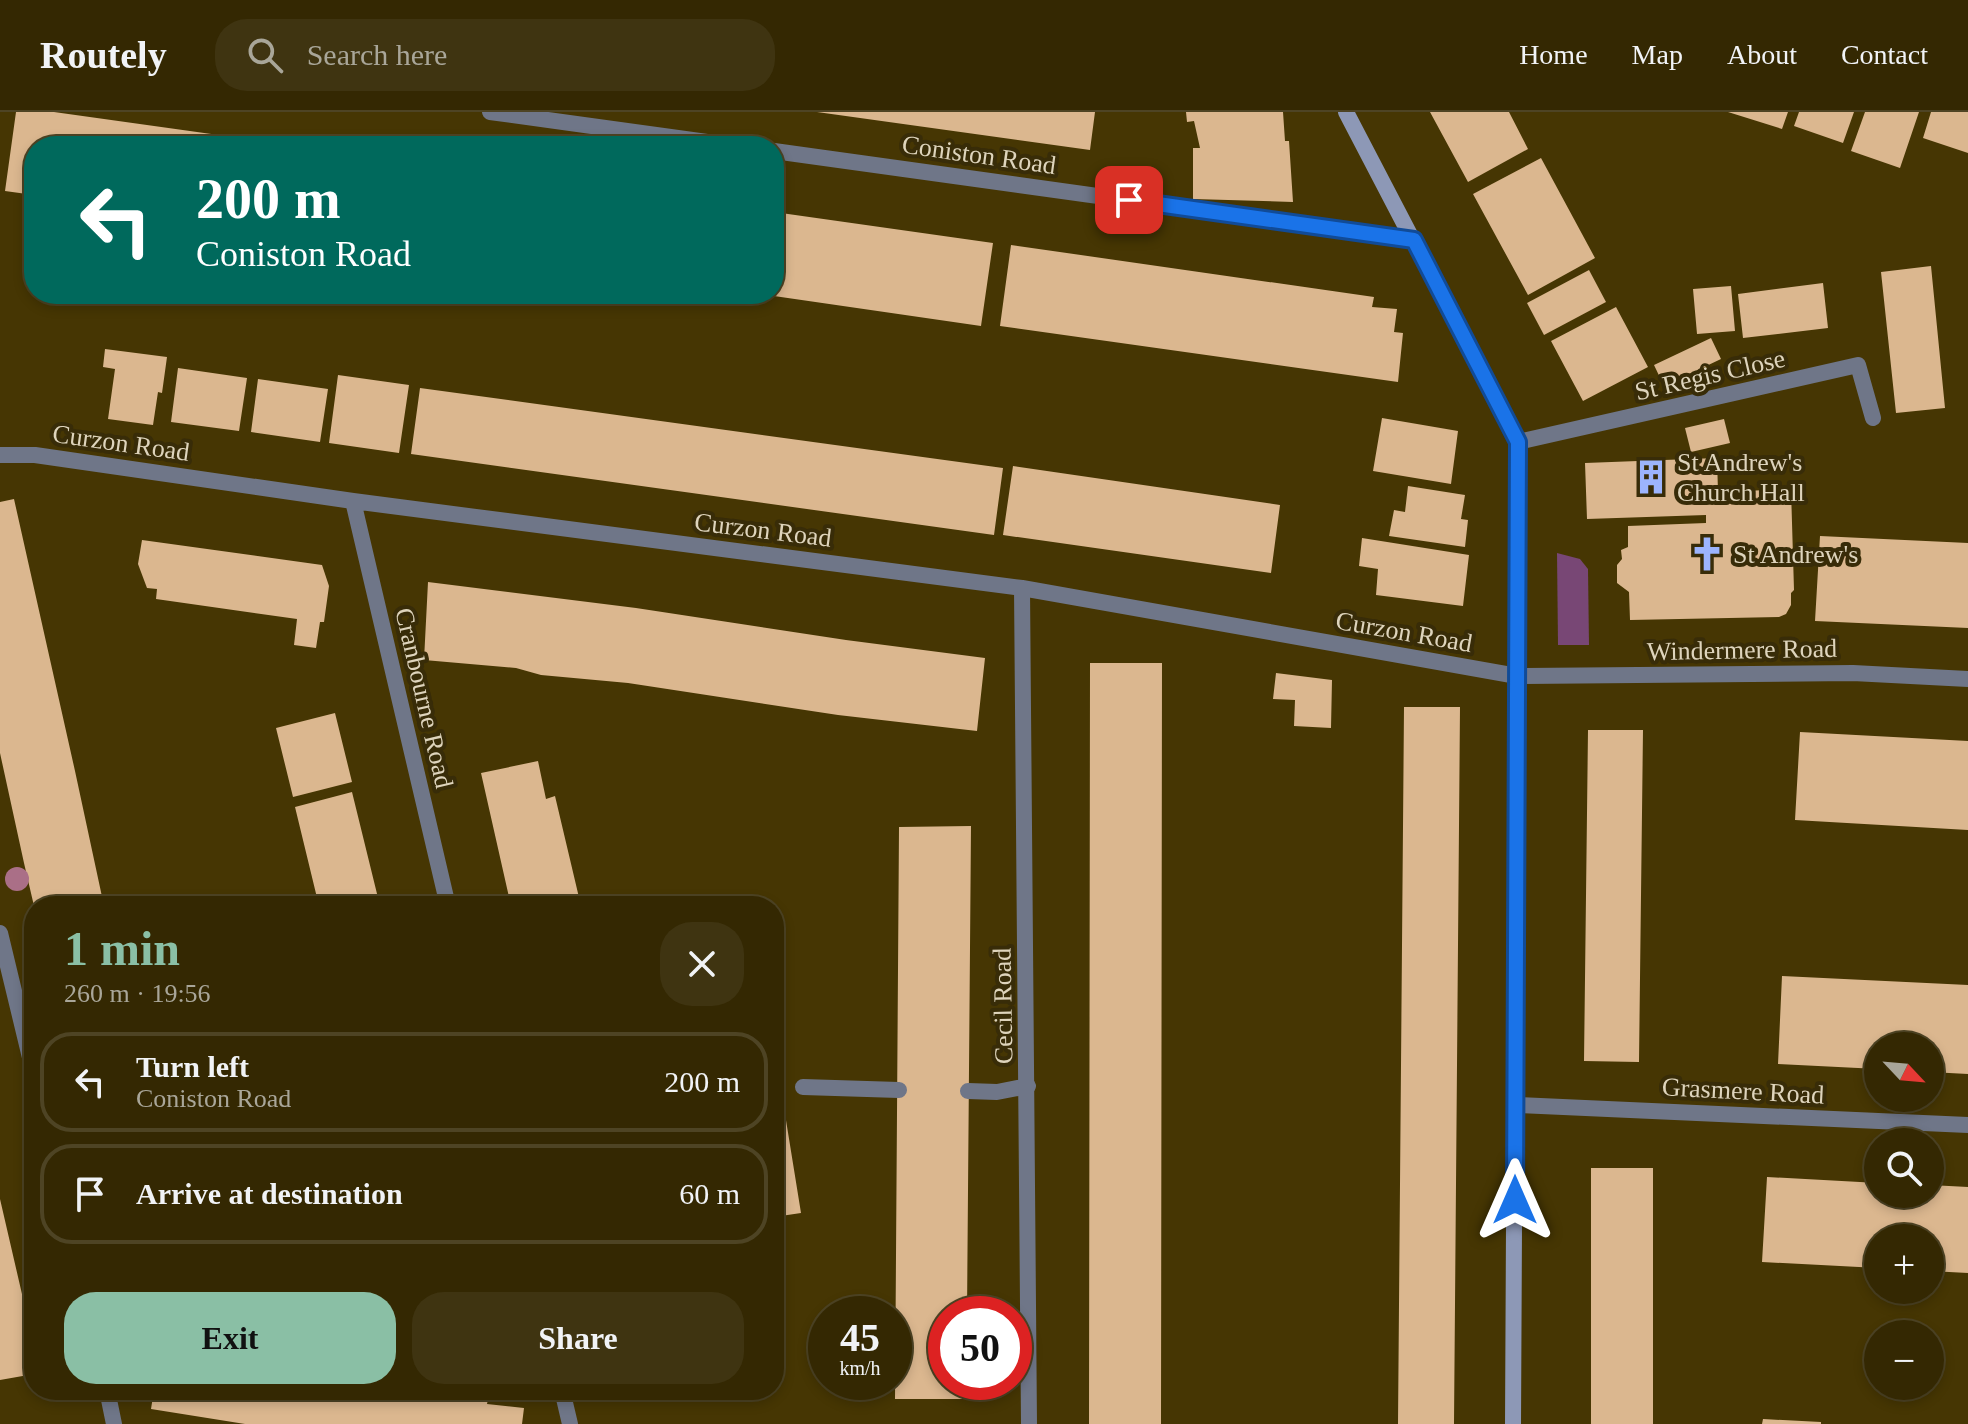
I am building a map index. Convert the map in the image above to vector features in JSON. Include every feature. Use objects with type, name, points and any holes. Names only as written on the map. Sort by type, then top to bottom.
[{"type":"main road","points":[[1346,112],[1518,442],[1513,1424]]},
{"type":"street","points":[[490,112],[664,136]]},
{"type":"street","name":"Coniston Road","points":[[784,152],[1414,240]]},
{"type":"street","name":"St Regis Close","points":[[1518,442],[1858,365],[1873,418]]},
{"type":"street","name":"Curzon Road","points":[[0,455],[35,455],[353,501],[1022,588],[1517,676]]},
{"type":"street","name":"Cranbourne Road","points":[[353,501],[446,896]]},
{"type":"street","name":"Cecil Road","points":[[1022,588],[1029,1424]]},
{"type":"street","name":"Windermere Road","points":[[1517,676],[1853,673],[1968,679]]},
{"type":"street","points":[[0,933],[24,1033]]},
{"type":"street","points":[[968,1091],[997,1092],[1028,1086]]},
{"type":"street","points":[[803,1087],[899,1090]]},
{"type":"street","name":"Grasmere Road","points":[[1516,1105],[1968,1125]]},
{"type":"street","points":[[109,1400],[114,1424]]},
{"type":"street","points":[[564,1400],[570,1424]]},
{"type":"shaded area","points":[[1557,553],[1580,559],[1588,569],[1589,645],[1558,645]]},
{"type":"building","points":[[16,112],[54,112],[226,136],[24,136],[24,194],[5,191]]},
{"type":"building","points":[[817,112],[1095,112],[1090,150]]},
{"type":"building","points":[[1186,112],[1283,112],[1285,141],[1289,141],[1293,202],[1193,199],[1193,148],[1200,148],[1194,121],[1187,122]]},
{"type":"building","points":[[1430,112],[1509,112],[1528,149],[1468,182]]},
{"type":"building","points":[[1728,112],[1788,112],[1782,129]]},
{"type":"building","points":[[1799,112],[1854,112],[1843,143],[1794,126]]},
{"type":"building","points":[[1865,112],[1919,112],[1900,168],[1851,151]]},
{"type":"building","points":[[1931,112],[1968,112],[1968,153],[1923,138]]},
{"type":"building","points":[[1541,158],[1595,258],[1528,295],[1473,194]]},
{"type":"building","points":[[784,213],[993,243],[981,326],[784,297]]},
{"type":"building","points":[[1011,245],[1374,297],[1372,307],[1397,309],[1394,332],[1403,333],[1398,382],[1000,326]]},
{"type":"building","points":[[1931,266],[1945,408],[1896,413],[1881,272]]},
{"type":"building","points":[[1589,270],[1606,302],[1544,335],[1527,303]]},
{"type":"building","points":[[1823,283],[1828,328],[1743,338],[1738,294]]},
{"type":"building","points":[[1731,286],[1735,331],[1697,334],[1693,289]]},
{"type":"building","points":[[1616,307],[1648,367],[1583,401],[1551,341]]},
{"type":"building","points":[[1711,338],[1721,359],[1664,386],[1654,365]]},
{"type":"building","points":[[105,349],[167,357],[153,425],[108,419],[115,369],[103,367]]},
{"type":"building","points":[[178,368],[247,378],[239,431],[171,422]]},
{"type":"building","points":[[338,375],[409,385],[399,453],[329,443]]},
{"type":"building","points":[[258,379],[328,389],[320,442],[251,432]]},
{"type":"building","points":[[420,388],[1003,468],[994,535],[411,454]]},
{"type":"building","points":[[1382,418],[1458,431],[1451,484],[1373,471]]},
{"type":"building","points":[[1724,419],[1730,443],[1691,452],[1685,428]]},
{"type":"building","name":"St Andrew's","points":[[1717,458],[1718,492],[1791,489],[1794,590],[1791,605],[1786,614],[1779,617],[1630,620],[1629,592],[1617,583],[1621,550],[1628,547],[1628,526],[1706,523],[1706,515],[1587,519],[1585,463]]},
{"type":"building","points":[[1013,466],[1280,505],[1271,573],[1003,535]]},
{"type":"building","points":[[1408,486],[1465,495],[1461,519],[1468,520],[1465,547],[1389,536],[1394,510],[1405,512]]},
{"type":"building","points":[[14,499],[102,896],[32,896],[0,753],[0,502]]},
{"type":"building","points":[[1820,536],[1968,543],[1968,628],[1815,621]]},
{"type":"building","points":[[1362,538],[1469,555],[1463,606],[1376,595],[1378,569],[1359,566]]},
{"type":"building","points":[[142,540],[322,565],[329,586],[324,622],[320,622],[316,648],[294,645],[297,619],[156,599],[157,589],[147,588],[138,564]]},
{"type":"building","points":[[428,582],[985,658],[977,731],[838,715],[628,683],[541,675],[516,668],[424,660]]},
{"type":"building","points":[[1090,663],[1162,663],[1161,1424],[1089,1424]]},
{"type":"building","points":[[1276,673],[1332,680],[1331,728],[1294,726],[1295,700],[1273,699]]},
{"type":"building","points":[[1404,707],[1460,707],[1454,1424],[1398,1424]]},
{"type":"building","points":[[335,713],[352,782],[293,797],[276,728]]},
{"type":"building","points":[[1588,730],[1643,730],[1639,1062],[1584,1061]]},
{"type":"building","points":[[1800,732],[1968,741],[1968,830],[1795,820]]},
{"type":"building","points":[[538,761],[546,799],[555,796],[579,896],[509,896],[481,773]]},
{"type":"building","points":[[352,792],[378,896],[317,896],[295,807]]},
{"type":"building","points":[[971,826],[967,1296],[928,1296],[928,1399],[912,1399],[912,1296],[896,1296],[899,827]]},
{"type":"building","points":[[1782,976],[1968,985],[1968,1074],[1944,1073],[1944,1032],[1864,1032],[1864,1068],[1778,1064]]},
{"type":"building","points":[[784,1108],[801,1213],[784,1216]]},
{"type":"building","points":[[1591,1168],[1653,1168],[1653,1424],[1591,1424]]},
{"type":"building","points":[[1767,1177],[1864,1182],[1864,1208],[1944,1208],[1944,1186],[1968,1187],[1968,1273],[1944,1272],[1944,1224],[1864,1224],[1864,1267],[1762,1262]]},
{"type":"building","points":[[0,1199],[24,1303],[24,1376],[0,1380]]},
{"type":"building","points":[[152,1400],[488,1400],[487,1404],[524,1408],[522,1424],[245,1424],[151,1409]]},
{"type":"building","points":[[1763,1419],[1821,1422],[1821,1424],[1762,1424]]},
{"type":"place","name":"St Andrew's Church Hall","points":[[1651,477]]},
{"type":"place","name":"St Andrew's","points":[[1707,554]]},
{"type":"route","points":[[1129,200],[1414,240],[1518,442],[1515,1200]]}]
